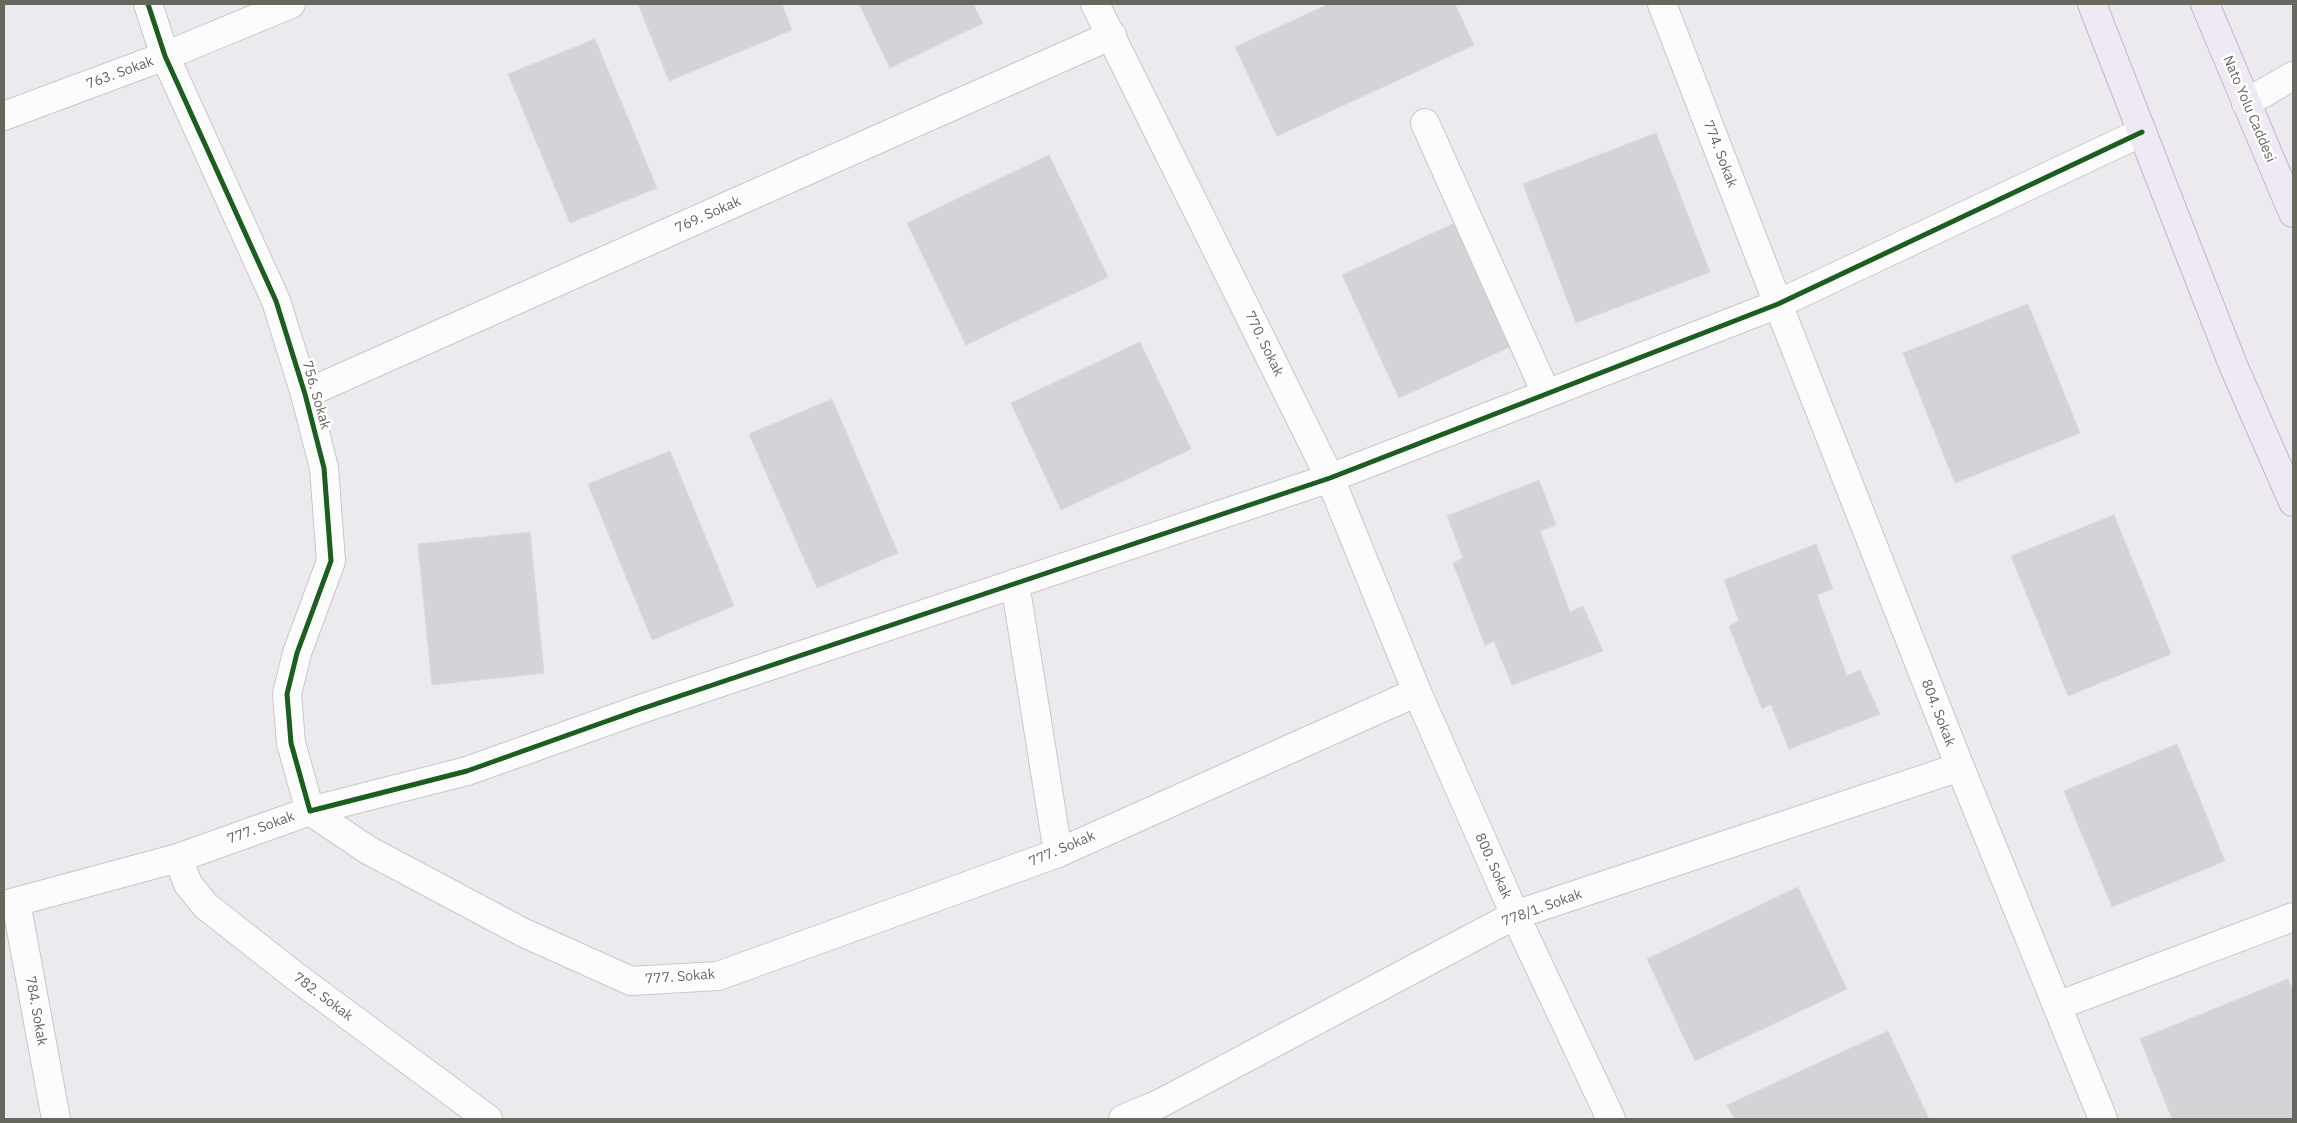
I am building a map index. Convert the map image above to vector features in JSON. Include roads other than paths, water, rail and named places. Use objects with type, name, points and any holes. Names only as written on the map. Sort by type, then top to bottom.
[{"type":"main road","points":[[2092,4],[2233,366],[2293,502]]},
{"type":"main road","name":"Nato Yolu Caddesi","points":[[2205,4],[2293,214]]},
{"type":"street","name":"756. Sokak","points":[[148,4],[165,56],[276,302],[305,394],[324,468],[331,562],[297,653],[287,694],[291,743],[310,811]]},
{"type":"street","name":"763. Sokak","points":[[4,116],[165,56],[291,4]]},
{"type":"street","name":"770. Sokak","points":[[1095,4],[1330,478],[1417,692]]},
{"type":"street","name":"774. Sokak","points":[[1662,4],[1778,304]]},
{"type":"street","name":"769. Sokak","points":[[305,394],[1112,35]]},
{"type":"street","points":[[2246,102],[2293,76]]},
{"type":"street","points":[[1426,123],[1546,393]]},
{"type":"street","points":[[310,811],[467,770],[638,710],[1330,478],[1778,304],[2142,132]]},
{"type":"street","name":"804. Sokak","points":[[1778,304],[1960,767],[2103,1119]]},
{"type":"street","points":[[1015,583],[1058,853]]},
{"type":"street","name":"777. Sokak","points":[[10,903],[178,858],[310,811],[368,850],[524,933],[631,981],[718,976],[1058,853],[1417,692]]},
{"type":"street","name":"800. Sokak","points":[[1417,692],[1515,915],[1611,1119]]},
{"type":"street","name":"778/1. Sokak","points":[[1123,1119],[1159,1104],[1515,915],[1960,767]]},
{"type":"street","name":"782. Sokak","points":[[178,858],[188,884],[206,906],[295,976],[488,1119]]},
{"type":"street","name":"784. Sokak","points":[[10,903],[56,1119]]},
{"type":"street","points":[[2057,1006],[2293,917]]}]
